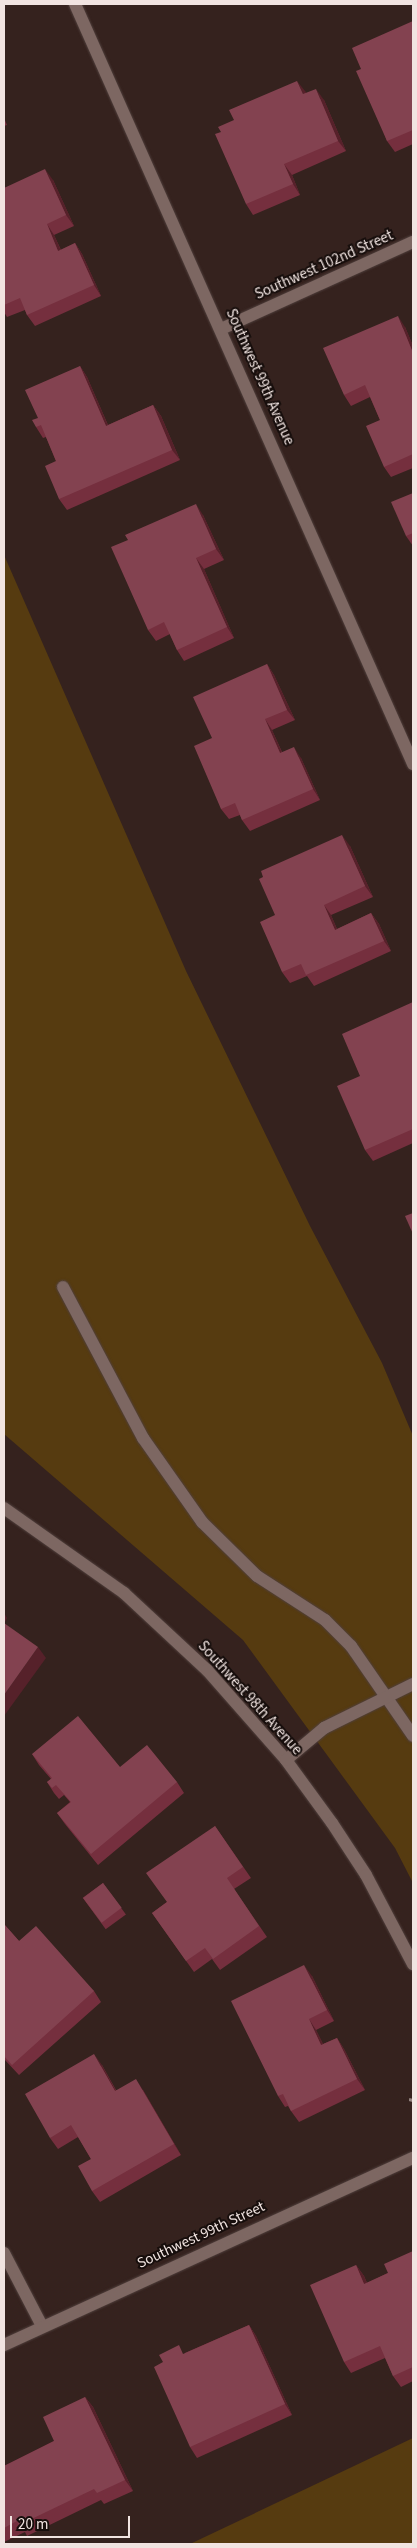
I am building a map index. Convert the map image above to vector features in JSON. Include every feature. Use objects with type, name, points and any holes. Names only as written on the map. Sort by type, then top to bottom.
[{"type":"street","name":"Southwest 99th Avenue","points":[[76,4],[413,764]]},
{"type":"street","name":"Southwest 102nd Street","points":[[221,329],[413,242]]},
{"type":"street","points":[[63,1287],[143,1438],[202,1522],[257,1576],[325,1620],[351,1646],[413,1736]]},
{"type":"street","name":"Southwest 98th Avenue","points":[[4,1508],[124,1593],[207,1670],[286,1760],[366,1875],[413,1964]]},
{"type":"street","points":[[286,1760],[324,1728],[413,1684]]},
{"type":"street","name":"Southwest 99th Street","points":[[4,2345],[413,2158]]},
{"type":"street","points":[[4,2253],[42,2326]]},
{"type":"shaded area","points":[[4,555],[186,971],[310,1226],[382,1363],[413,1436],[413,1883],[395,1848],[243,1640],[4,1434]]},
{"type":"shaded area","points":[[413,2438],[413,2544],[190,2544]]},
{"type":"building","points":[[413,21],[413,130],[387,141],[356,71],[361,69],[352,48]]},
{"type":"building","points":[[297,81],[303,94],[316,89],[338,141],[284,164],[293,184],[246,204],[215,134],[221,132],[218,127],[234,120],[229,110]]},
{"type":"building","points":[[45,169],[66,215],[47,224],[58,251],[75,243],[94,285],[27,315],[20,298],[4,305],[4,188]]},
{"type":"building","points":[[398,316],[413,353],[413,454],[384,467],[366,426],[380,420],[365,385],[344,395],[323,348]]},
{"type":"building","points":[[80,366],[106,426],[153,405],[172,450],[59,499],[45,466],[56,461],[41,425],[36,427],[32,420],[38,418],[25,390]]},
{"type":"building","points":[[413,493],[413,533],[406,536],[391,502]]},
{"type":"building","points":[[196,504],[216,549],[196,558],[227,627],[177,650],[164,622],[148,630],[111,547],[128,540],[125,535]]},
{"type":"building","points":[[267,664],[287,710],[265,719],[280,753],[294,747],[313,789],[242,820],[235,803],[221,809],[194,746],[212,738],[193,697]]},
{"type":"building","points":[[342,835],[365,886],[324,905],[335,930],[371,913],[384,941],[306,975],[301,964],[282,972],[260,922],[275,915],[259,879],[263,877],[261,871]]},
{"type":"building","points":[[413,1002],[413,1129],[365,1150],[337,1086],[360,1076],[342,1034]]},
{"type":"building","points":[[413,1213],[413,1234],[405,1216]]},
{"type":"building","points":[[4,1623],[38,1647],[4,1695]]},
{"type":"building","points":[[78,1716],[120,1767],[147,1745],[177,1782],[91,1854],[57,1813],[71,1802],[56,1785],[52,1788],[47,1782],[52,1778],[32,1754]]},
{"type":"building","points":[[215,1826],[243,1867],[227,1878],[259,1926],[213,1959],[205,1948],[186,1961],[152,1913],[167,1902],[146,1873]]},
{"type":"building","points":[[103,1883],[122,1908],[102,1923],[83,1898]]},
{"type":"building","points":[[4,1924],[19,1941],[36,1926],[94,1991],[12,2065],[4,2056]]},
{"type":"building","points":[[304,1965],[327,2010],[309,2019],[321,2045],[337,2038],[357,2079],[291,2111],[283,2094],[278,2096],[231,2001]]},
{"type":"building","points":[[94,2054],[115,2091],[136,2079],[174,2144],[92,2191],[78,2166],[91,2159],[71,2125],[50,2138],[25,2094]]},
{"type":"building","points":[[413,2251],[413,2367],[393,2376],[380,2346],[344,2362],[310,2285],[356,2265],[364,2284],[388,2273],[384,2264]]},
{"type":"building","points":[[249,2325],[285,2404],[190,2447],[154,2367],[163,2362],[159,2355],[179,2345],[183,2354]]},
{"type":"building","points":[[85,2397],[125,2480],[97,2493],[94,2489],[19,2525],[17,2521],[4,2528],[4,2466],[54,2441],[43,2417]]}]
